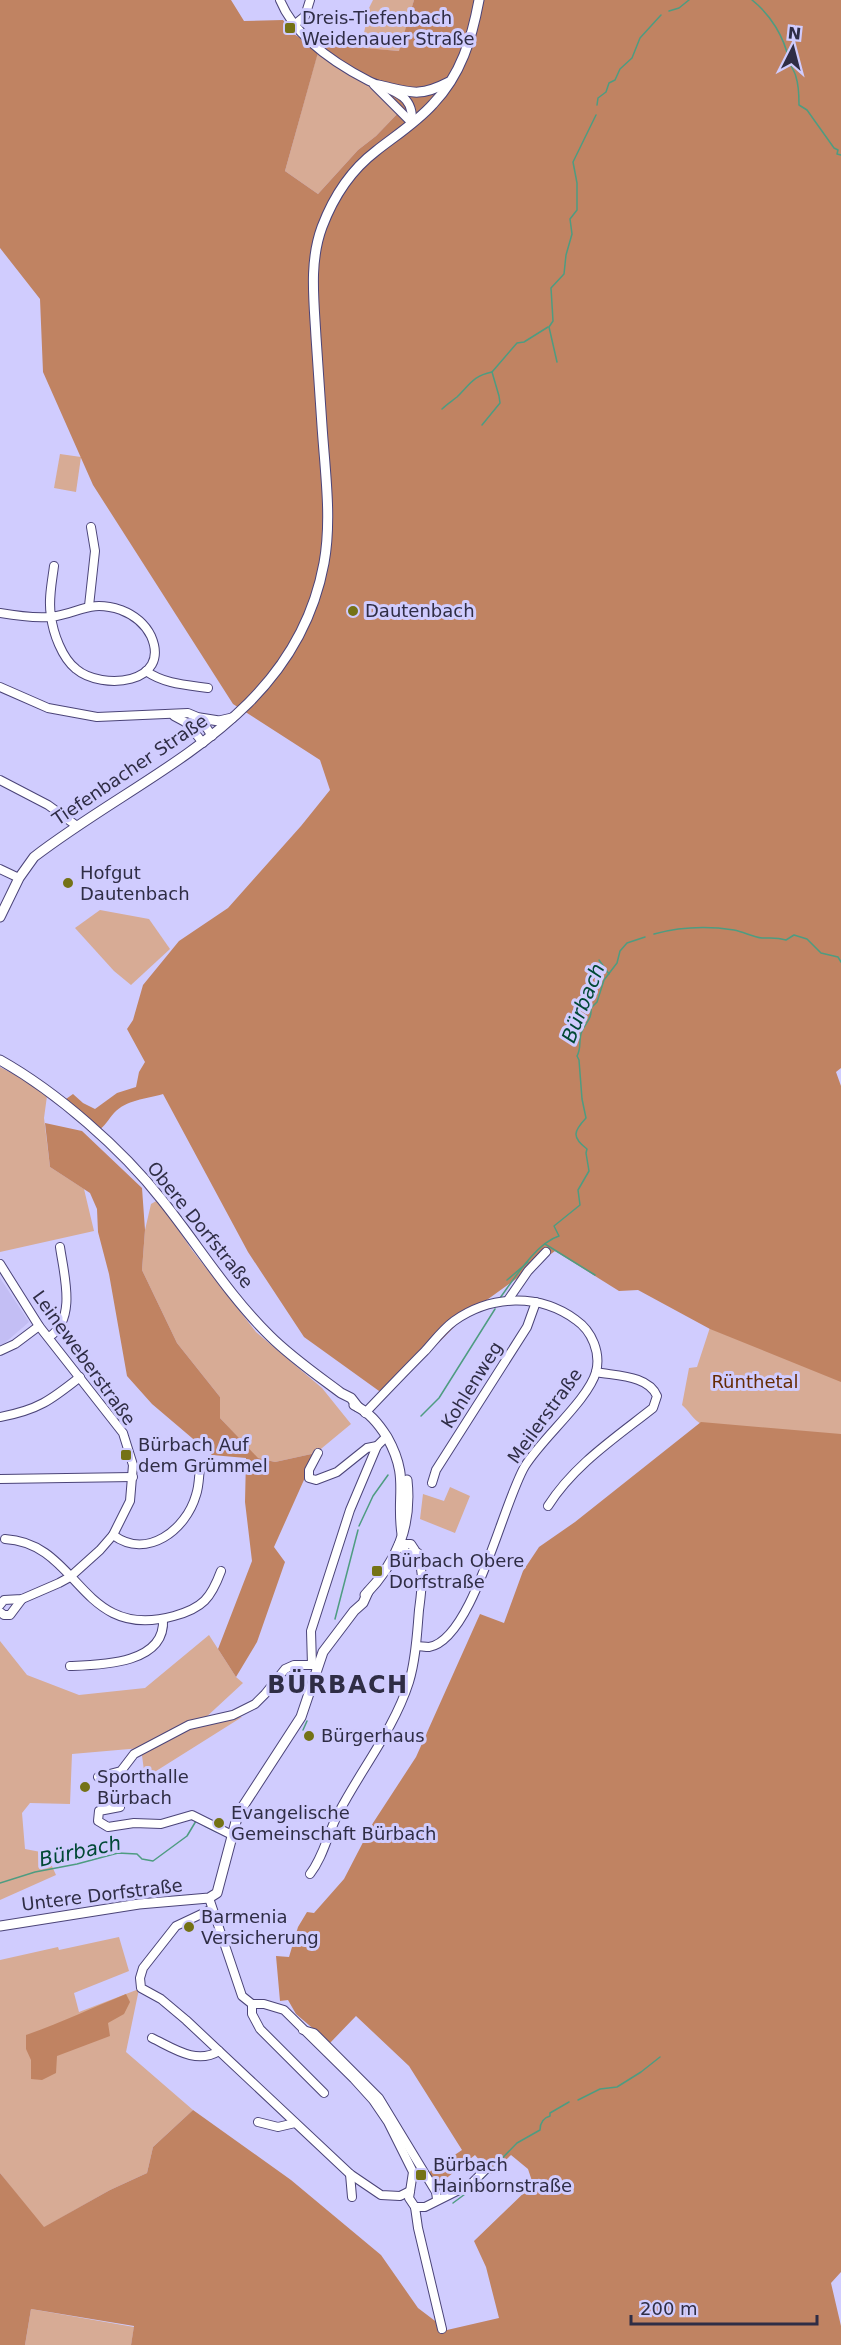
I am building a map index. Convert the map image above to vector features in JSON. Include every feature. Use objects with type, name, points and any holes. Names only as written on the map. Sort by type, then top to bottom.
[{"type":"street","points":[[280,0],[294,25],[319,48],[374,83],[406,100],[411,111],[412,123]]},
{"type":"street","points":[[294,25],[305,16],[310,0]]},
{"type":"street","name":"Tiefenbacher Straße","points":[[0,917],[19,878],[34,857],[203,743],[234,718],[258,694],[288,656],[299,636],[316,594],[324,562],[327,531],[327,487],[314,301],[314,266],[317,247],[329,212],[349,178],[364,161],[434,104],[451,81],[471,40],[479,0]]},
{"type":"street","points":[[374,83],[418,94],[431,91],[451,81]]},
{"type":"street","points":[[374,83],[412,123]]},
{"type":"street","points":[[89,606],[95,551],[91,527]]},
{"type":"street","points":[[0,613],[30,618],[51,617],[89,606],[108,607],[121,611],[133,616],[148,631],[155,649],[153,664],[146,671],[133,678],[112,681],[90,677],[76,669],[66,658],[51,617],[50,595],[54,566]]},
{"type":"street","points":[[146,671],[173,683],[208,688]]},
{"type":"street","points":[[0,687],[48,708],[74,714],[113,718],[188,713],[200,718],[219,721],[234,718]]},
{"type":"street","points":[[170,714],[187,723],[203,743]]},
{"type":"street","points":[[200,718],[212,736]]},
{"type":"street","points":[[0,780],[48,805],[77,826]]},
{"type":"street","points":[[0,869],[19,878]]},
{"type":"street","name":"Obere Dorfstraße","points":[[0,1060],[50,1092],[125,1160],[160,1197],[244,1307],[270,1337],[341,1393],[348,1402],[362,1410],[372,1425],[386,1437],[395,1450],[400,1468],[407,1477],[409,1500],[407,1523],[393,1561],[368,1592],[363,1603],[329,1642],[311,1678],[294,1730],[238,1814],[221,1884],[217,1893],[209,1898]]},
{"type":"street","points":[[49,1337],[56,1332],[62,1322],[66,1307],[60,1247]]},
{"type":"street","points":[[508,1300],[528,1271],[546,1252]]},
{"type":"street","name":"Leineweberstraße","points":[[0,1264],[39,1326],[123,1433],[133,1465],[130,1501],[113,1535],[70,1577],[22,1599],[7,1599],[0,1605]]},
{"type":"street","name":"Meilerstraße","points":[[362,1410],[452,1322],[477,1308],[508,1300],[536,1302],[558,1309],[585,1328],[594,1343],[597,1355],[596,1372],[584,1394],[537,1449],[517,1479],[482,1578],[458,1621],[449,1633],[435,1645],[416,1646]]},
{"type":"street","name":"Kohlenweg","points":[[432,1483],[436,1470],[527,1327],[536,1302]]},
{"type":"street","points":[[0,1351],[15,1344],[39,1326]]},
{"type":"street","points":[[548,1506],[561,1486],[583,1462],[653,1408],[656,1402],[657,1396],[651,1386],[631,1378],[596,1372]]},
{"type":"street","points":[[0,1417],[30,1411],[50,1400],[80,1377]]},
{"type":"street","name":"Obere Dorfstraße","points":[[316,1667],[311,1631],[350,1510],[377,1446],[386,1437]]},
{"type":"street","points":[[318,1453],[309,1470],[309,1478],[316,1480],[337,1472],[367,1448],[377,1446]]},
{"type":"street","points":[[113,1535],[120,1541],[139,1545],[162,1539],[172,1532],[185,1518],[196,1495],[200,1467]]},
{"type":"street","points":[[0,1479],[133,1477]]},
{"type":"street","points":[[5,1539],[20,1540],[46,1551],[62,1565],[88,1597],[104,1608],[130,1618],[163,1619],[183,1614],[213,1593],[221,1571]]},
{"type":"street","points":[[310,1874],[319,1860],[339,1812],[395,1716],[409,1681],[416,1646],[423,1579],[418,1553],[411,1544],[399,1543]]},
{"type":"street","name":"Leineweberstraße","points":[[0,1612],[10,1615],[22,1599]]},
{"type":"street","points":[[70,1666],[121,1662],[136,1657],[158,1642],[164,1629],[163,1619]]},
{"type":"street","points":[[98,1778],[121,1771],[134,1754],[189,1725],[233,1715],[255,1704],[285,1669],[294,1665],[316,1667]]},
{"type":"street","points":[[120,1807],[99,1811],[98,1821],[108,1827],[134,1823],[161,1824],[192,1815],[232,1835]]},
{"type":"street","points":[[209,1898],[242,1996],[252,2004],[264,2004],[284,2010],[354,2079],[373,2100],[388,2122],[413,2172],[434,2190]]},
{"type":"street","name":"Untere Dorfstraße","points":[[0,1926],[150,1903],[209,1898]]},
{"type":"street","points":[[212,1909],[176,1926],[143,1968],[140,1978],[141,1988],[161,1999],[264,2091],[350,2174],[381,2195],[400,2196],[410,2191]]},
{"type":"street","points":[[252,2004],[252,2014],[260,2028],[324,2092]]},
{"type":"street","points":[[303,2030],[314,2033],[379,2098],[434,2190],[437,2199]]},
{"type":"street","points":[[152,2038],[191,2056],[212,2056],[219,2051]]},
{"type":"street","points":[[258,2122],[279,2127],[295,2123]]},
{"type":"street","points":[[415,2207],[425,2207],[471,2184],[486,2169]]},
{"type":"street","points":[[413,2172],[409,2198],[415,2207],[442,2329]]},
{"type":"street","points":[[350,2174],[352,2196]]},
{"type":"shaded area","points":[[0,0],[231,0],[244,21],[283,20],[292,33],[309,43],[399,51],[414,0],[841,0],[841,1068],[836,1072],[841,1086],[841,1382],[710,1329],[638,1290],[619,1291],[555,1251],[466,1315],[386,1396],[304,1337],[248,1252],[163,1094],[124,1105],[98,1131],[75,1112],[66,1099],[73,1094],[83,1103],[95,1109],[117,1093],[136,1087],[139,1072],[145,1062],[127,1029],[133,1020],[143,985],[179,941],[228,908],[330,790],[320,760],[233,704],[93,485],[43,372],[40,299],[0,248]],"holes":[[[319,49],[370,81],[400,111],[376,136],[358,150],[318,194],[285,171]]]},
{"type":"shaded area","points":[[45,1123],[82,1131],[142,1188],[145,1230],[142,1270],[177,1343],[220,1397],[220,1418],[258,1458],[275,1462],[316,1453],[274,1547],[285,1562],[257,1642],[236,1677],[218,1649],[252,1561],[245,1502],[246,1458],[212,1455],[152,1404],[127,1376],[109,1274],[98,1232],[97,1209],[90,1193],[50,1167]]},
{"type":"shaded area","points":[[0,1278],[29,1322],[0,1347]]},
{"type":"shaded area","points":[[701,1422],[841,1434],[841,2272],[831,2283],[841,2326],[841,2345],[131,2345],[134,2326],[31,2309],[25,2345],[0,2345],[0,2173],[44,2227],[110,2190],[147,2173],[153,2147],[193,2110],[291,2180],[381,2255],[418,2308],[447,2330],[499,2318],[486,2267],[474,2241],[533,2184],[528,2169],[511,2155],[491,2174],[475,2155],[438,2185],[428,2173],[462,2150],[409,2066],[356,2016],[330,2043],[296,2014],[288,2000],[280,2001],[276,1956],[289,1957],[298,1927],[307,1912],[314,1913],[344,1879],[373,1823],[416,1757],[480,1614],[504,1623],[523,1571],[539,1547],[575,1522]]},
{"type":"shaded area","points":[[126,1994],[130,2002],[124,2014],[108,2023],[110,2036],[57,2056],[56,2073],[42,2080],[31,2079],[31,2060],[26,2049],[26,2035]]},
{"type":"green space","points":[[373,0],[414,0],[400,51],[361,48],[369,8]]},
{"type":"green space","points":[[319,48],[370,81],[400,111],[376,136],[358,150],[318,194],[285,171]]},
{"type":"green space","points":[[60,454],[81,457],[76,492],[54,488]]},
{"type":"green space","points":[[100,910],[149,919],[170,949],[131,985],[114,971],[75,928]]},
{"type":"green space","points":[[0,1067],[25,1080],[47,1096],[44,1118],[50,1167],[84,1189],[94,1231],[0,1252]]},
{"type":"green space","points":[[158,1200],[192,1250],[256,1332],[322,1388],[351,1424],[316,1453],[275,1462],[257,1458],[220,1418],[220,1397],[177,1343],[142,1270],[145,1230],[151,1204]]},
{"type":"green space","name":"Rünthetal","points":[[719,1300],[841,1357],[841,1461],[707,1427],[696,1420],[682,1405],[689,1368],[697,1367]]},
{"type":"green space","points":[[450,1487],[470,1496],[455,1533],[420,1519],[423,1494],[444,1501]]},
{"type":"green space","points":[[209,1635],[236,1677],[243,1683],[203,1720],[242,1717],[145,1778],[141,1748],[72,1754],[70,1804],[30,1803],[22,1813],[25,1849],[46,1853],[56,1875],[0,1900],[0,1641],[27,1675],[79,1695],[145,1688]]},
{"type":"green space","points":[[119,1937],[129,1971],[74,1993],[79,2012],[139,1989],[126,2052],[193,2110],[153,2147],[147,2173],[110,2190],[43,2228],[0,2173],[0,1960]]},
{"type":"green space","points":[[31,2309],[134,2327],[131,2345],[25,2345]]},
{"type":"waterway","points":[[669,11],[679,8],[689,0]]},
{"type":"waterway","points":[[752,0],[771,20],[784,43],[797,80],[799,105],[807,110],[834,148],[838,150],[837,154],[841,155]]},
{"type":"waterway","points":[[597,105],[598,98],[606,92],[609,83],[615,80],[620,69],[632,58],[640,38],[661,15]]},
{"type":"waterway","points":[[557,362],[549,327],[553,321],[551,288],[564,274],[572,234],[570,219],[577,210],[577,183],[573,162],[596,115]]},
{"type":"waterway","points":[[442,409],[476,378],[492,372],[517,343],[524,342],[548,327]]},
{"type":"waterway","points":[[482,425],[500,403],[492,372]]},
{"type":"waterway","name":"Bürbach","points":[[654,934],[674,930],[714,928],[786,940],[794,935],[807,939],[821,953],[838,957],[841,962]]},
{"type":"waterway","name":"Bürbach","points":[[500,1298],[534,1254],[550,1240],[559,1236],[554,1226],[580,1205],[578,1190],[589,1171],[587,1149],[576,1137],[577,1130],[586,1118],[577,1056],[581,1034],[590,1018],[591,1008],[597,1002],[604,980],[617,963],[620,951],[627,943],[645,937]]},
{"type":"waterway","points":[[599,960],[609,974]]},
{"type":"waterway","points":[[545,1244],[595,1275]]},
{"type":"waterway","name":"Bürbach","points":[[507,1280],[528,1262]]},
{"type":"waterway","name":"Bürbach","points":[[421,1416],[439,1398],[495,1309]]},
{"type":"waterway","name":"Bürbach","points":[[359,1526],[373,1496],[388,1475]]},
{"type":"waterway","name":"Bürbach","points":[[335,1619],[358,1530]]},
{"type":"waterway","name":"Bürbach","points":[[303,1730],[307,1721]]},
{"type":"waterway","name":"Bürbach","points":[[0,1883],[35,1872],[118,1853],[137,1854],[142,1859],[153,1861],[187,1836],[196,1821]]},
{"type":"waterway","name":"Bürbach","points":[[205,1826],[217,1832]]},
{"type":"waterway","points":[[578,2100],[600,2089],[617,2087],[660,2057]]},
{"type":"waterway","points":[[482,2179],[517,2143],[540,2130],[542,2121],[550,2116],[550,2113],[569,2102]]},
{"type":"waterway","points":[[453,2203],[476,2186]]},
{"type":"place","name":"Dreis-Tiefenbach Weidenauer Straße","points":[[290,28]]},
{"type":"place","name":"Dautenbach","points":[[353,611]]},
{"type":"place","name":"Hofgut Dautenbach","points":[[68,883]]},
{"type":"place","name":"Bürbach Auf dem Grümmel","points":[[126,1455]]},
{"type":"place","name":"Bürbach Obere Dorfstraße","points":[[377,1571]]},
{"type":"place","name":"Bürgerhaus","points":[[309,1736]]},
{"type":"place","name":"Sporthalle Bürbach","points":[[85,1787]]},
{"type":"place","name":"Evangelische Gemeinschaft Bürbach","points":[[219,1823]]},
{"type":"place","name":"Barmenia Versicherung","points":[[189,1927]]},
{"type":"place","name":"Bürbach Hainbornstraße","points":[[421,2175]]},
{"type":"district","name":"BÜRBACH","points":[[338,1685]]}]
